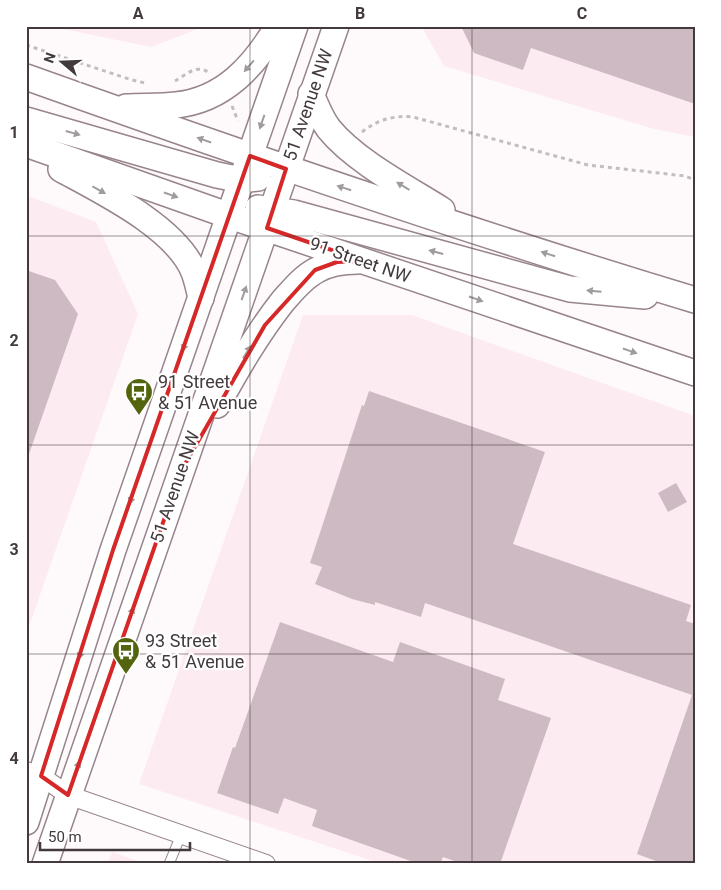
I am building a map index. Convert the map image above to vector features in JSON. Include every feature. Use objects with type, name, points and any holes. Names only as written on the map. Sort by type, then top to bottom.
[{"type":"main road","points":[[111,107],[177,105],[210,97],[236,80],[250,67],[278,26]]},
{"type":"main road","points":[[26,822],[34,774],[295,26]]},
{"type":"main road","name":"51 Avenue NW","points":[[45,864],[336,26]]},
{"type":"main road","points":[[26,77],[286,169],[695,300]]},
{"type":"main road","points":[[311,94],[328,129],[347,146],[384,174],[474,230]]},
{"type":"main road","points":[[26,120],[217,176],[242,180],[256,179],[286,169]]},
{"type":"main road","points":[[26,144],[230,216],[242,209],[270,218],[294,213],[570,289],[695,300]]},
{"type":"main road","points":[[26,149],[122,202],[152,224],[175,244],[194,270],[201,298]]},
{"type":"main road","name":"91 Street NW","points":[[270,218],[364,261],[695,373]]},
{"type":"main road","points":[[181,471],[244,356],[265,325],[292,291],[306,277],[323,266],[337,262],[364,261]]},
{"type":"street","points":[[34,774],[68,795],[266,864]]},
{"type":"lane","points":[[170,864],[181,835]]},
{"type":"path","points":[[26,45],[132,80],[148,83]]},
{"type":"path","points":[[174,82],[196,68],[201,68],[211,75]]},
{"type":"path","points":[[232,105],[238,118],[238,126]]},
{"type":"path","points":[[359,134],[380,121],[403,116],[413,117],[588,165],[684,176],[695,180]]},
{"type":"highlighted area","points":[[250,156],[286,169],[267,228],[364,261],[337,262],[315,270],[265,325],[181,471],[68,795],[41,776],[113,550]]},
{"type":"shaded area","points":[[48,26],[205,26],[151,47]]},
{"type":"shaded area","points":[[421,26],[695,26],[695,137],[654,129],[444,66]]},
{"type":"shaded area","points":[[26,195],[96,222],[138,314],[26,635]]},
{"type":"shaded area","points":[[303,315],[412,315],[695,416],[695,864],[382,864],[139,784]]},
{"type":"shaded area","points":[[112,852],[146,864],[108,864]]},
{"type":"building","points":[[461,26],[695,26],[695,104],[531,48],[523,70],[474,53]]},
{"type":"building","points":[[26,270],[55,280],[78,314],[29,454],[26,453]]},
{"type":"building","points":[[369,391],[545,452],[513,544],[691,605],[686,621],[695,624],[695,864],[664,864],[637,854],[692,695],[425,603],[421,617],[375,602],[375,605],[352,599],[315,584],[322,567],[310,563],[362,405],[364,406]]},
{"type":"building","points":[[676,483],[687,502],[668,512],[658,493]]},
{"type":"building","points":[[280,622],[393,662],[400,642],[505,679],[498,700],[551,718],[500,864],[463,864],[443,857],[440,864],[419,864],[312,826],[317,810],[284,798],[278,814],[217,793]]},
{"type":"place","name":"91 Street & 51 Avenue","points":[[139,416]]},
{"type":"place","name":"93 Street & 51 Avenue","points":[[126,675]]}]
